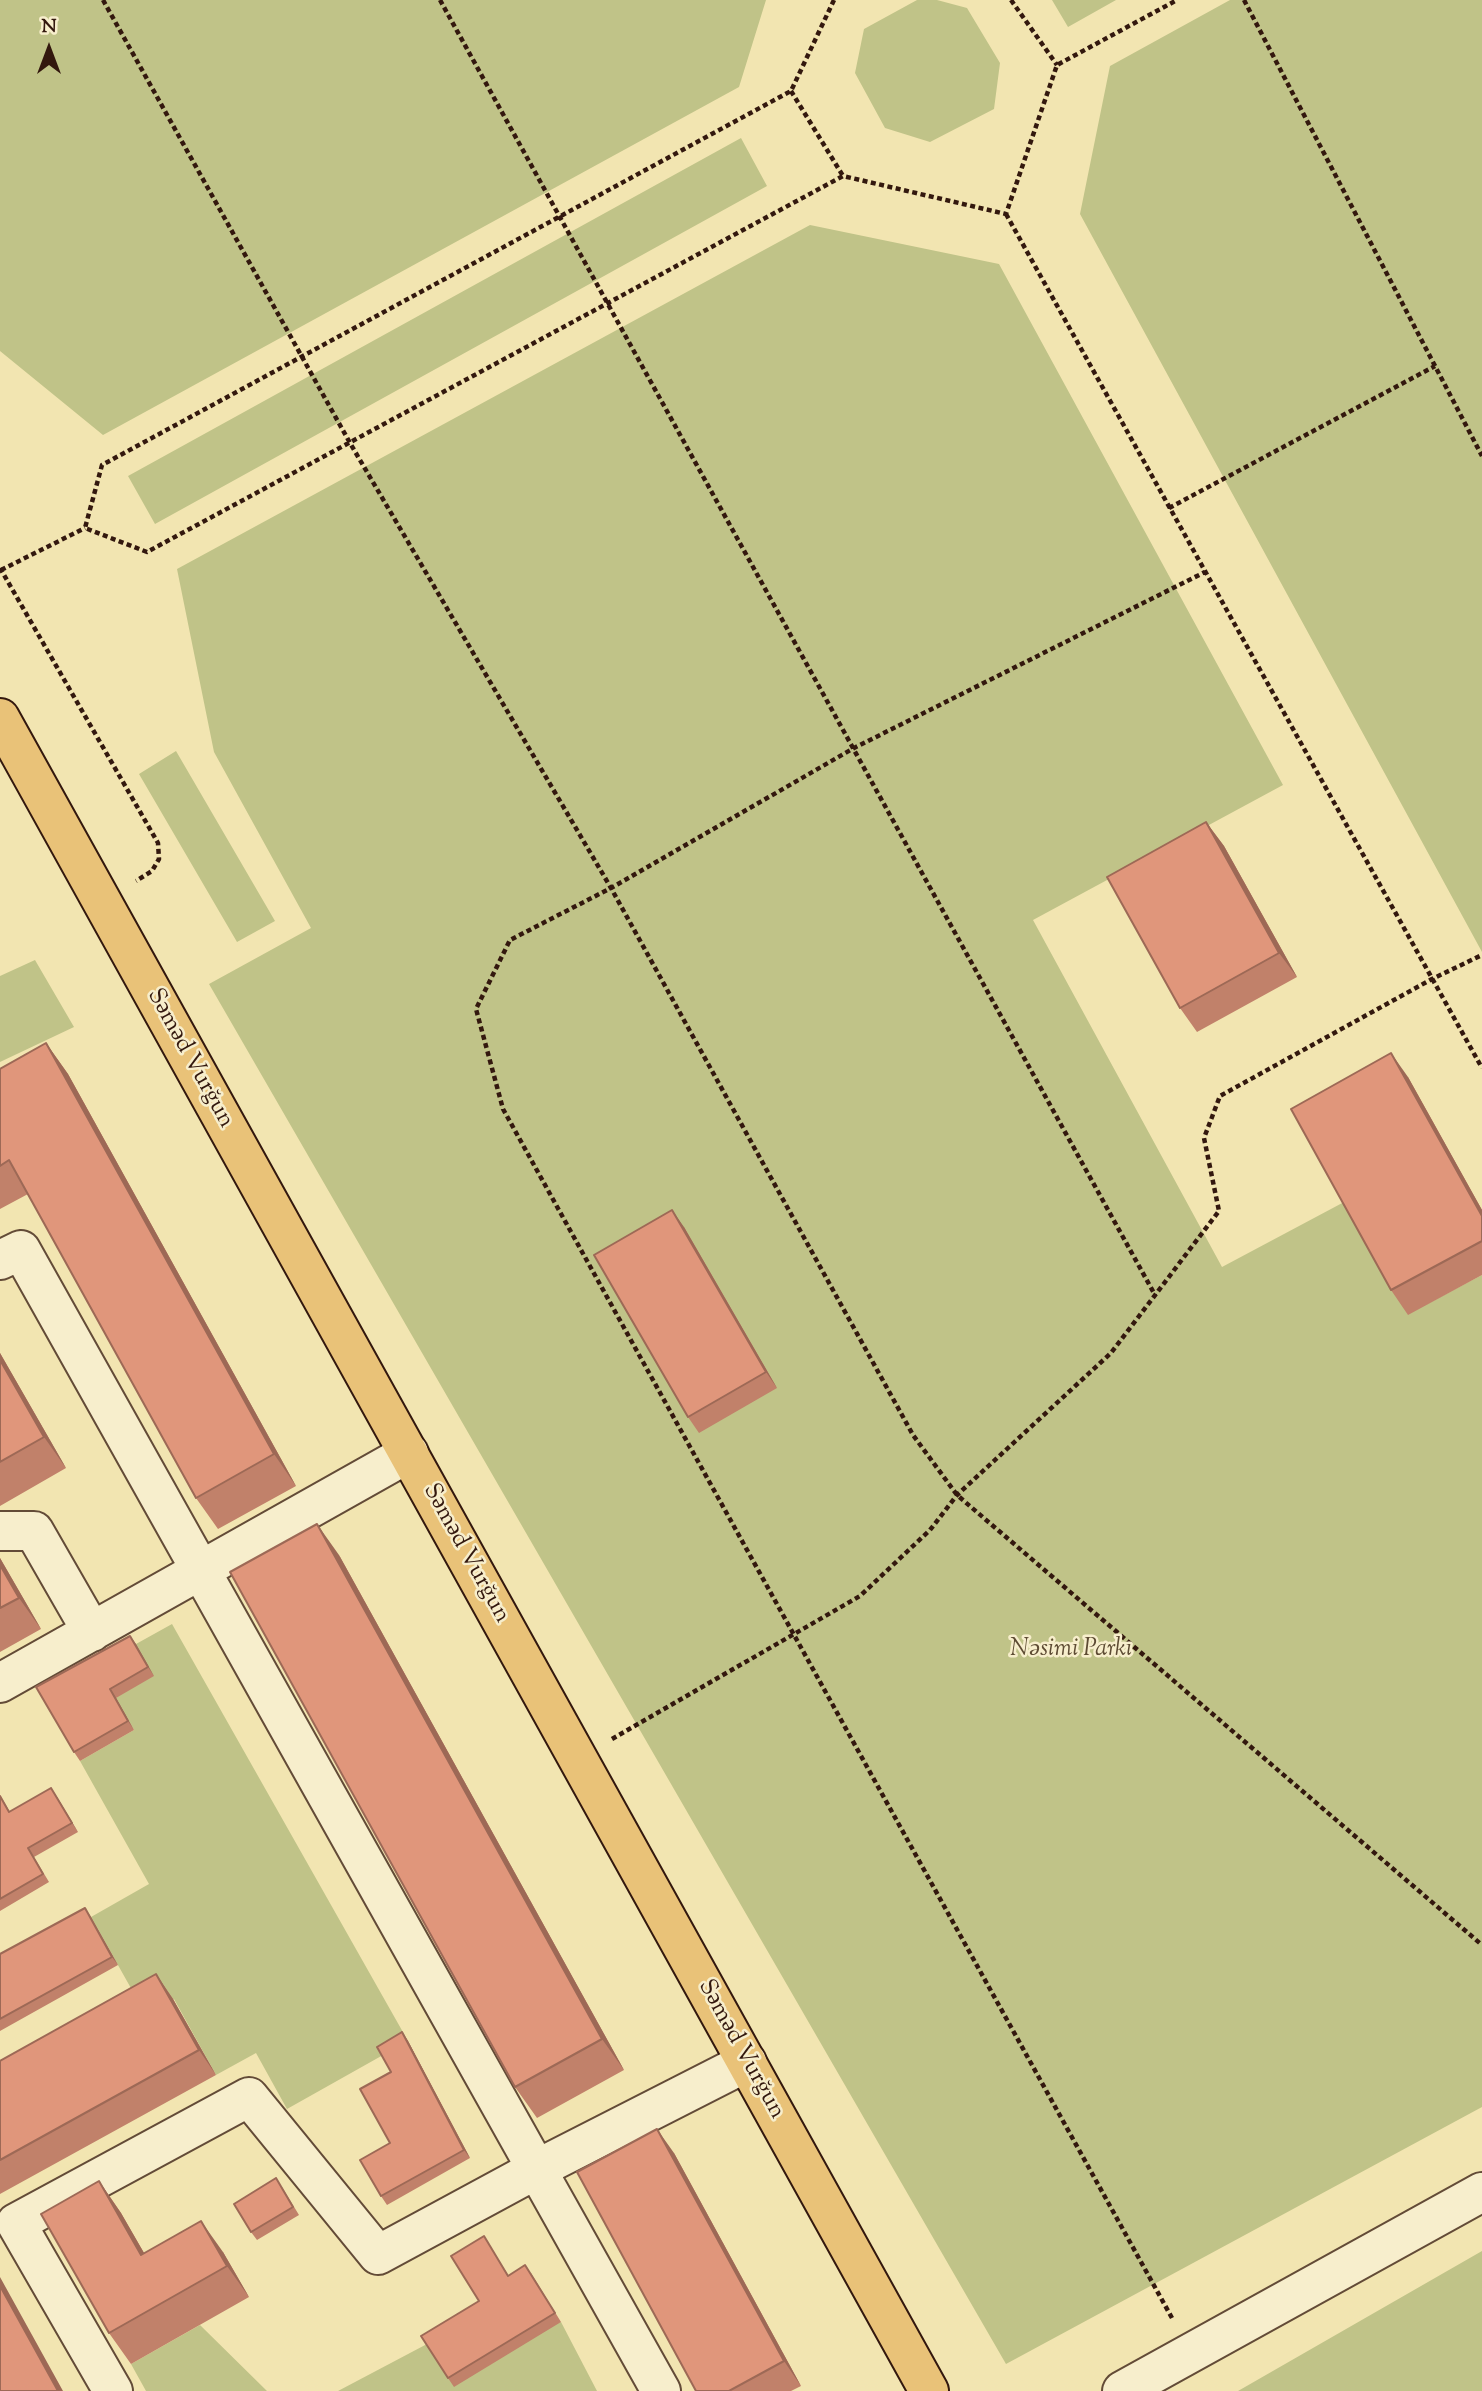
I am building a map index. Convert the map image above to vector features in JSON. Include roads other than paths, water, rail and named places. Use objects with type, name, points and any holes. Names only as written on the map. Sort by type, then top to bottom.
[{"type":"main road","name":"Səməd Vurğun","points":[[0,718],[929,2391]]},
{"type":"street","points":[[0,1261],[22,1250],[661,2391]]},
{"type":"street","points":[[0,1683],[409,1453]]},
{"type":"street","points":[[0,1531],[34,1531],[92,1632]]},
{"type":"street","points":[[113,2391],[16,2222],[249,2097],[378,2255],[537,2169],[747,2062]]},
{"type":"street","points":[[1122,2391],[1482,2192]]},
{"type":"park label","name":"Nəsimi Parkı","points":[[1071,1651]]}]
